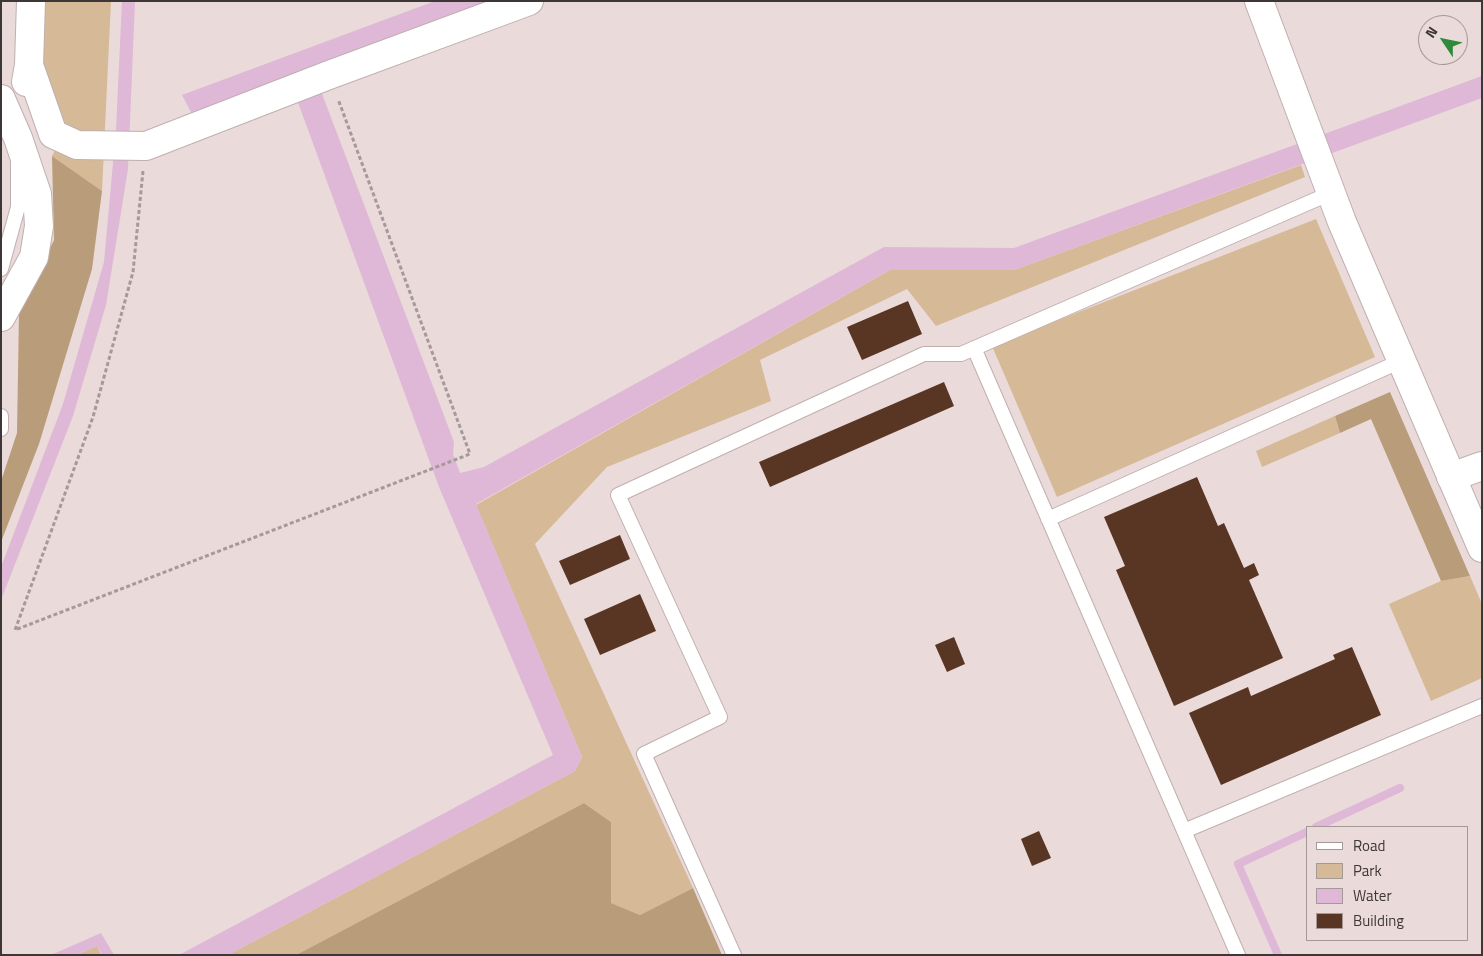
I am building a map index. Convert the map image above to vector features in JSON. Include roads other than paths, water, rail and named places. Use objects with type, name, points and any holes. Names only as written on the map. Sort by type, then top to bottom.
[{"type":"street","points":[[18,138],[29,65],[31,1]]},
{"type":"street","points":[[29,65],[53,134],[78,145],[146,146],[286,91],[529,1]]},
{"type":"street","points":[[1259,1],[1330,193],[1482,548]]},
{"type":"street","points":[[1,99],[18,138],[37,194],[39,226],[34,257],[1,317]]},
{"type":"street","points":[[1451,477],[1482,466]]},
{"type":"lane","points":[[1,269],[18,207],[18,138]]},
{"type":"lane","points":[[734,955],[644,754],[720,717],[618,495],[924,354],[961,354],[1330,193]]},
{"type":"lane","points":[[974,348],[1238,955]]},
{"type":"lane","points":[[1048,518],[1402,361]]},
{"type":"lane","points":[[1,416],[1,429]]},
{"type":"lane","points":[[1184,831],[1482,706]]},
{"type":"water","points":[[122,1],[135,1],[128,169],[106,305],[73,416],[1,600],[1,567],[63,404],[104,262],[116,130]]},
{"type":"water","points":[[435,1],[501,1],[313,70],[454,442],[453,454],[460,473],[484,467],[884,247],[1014,248],[1482,76],[1482,98],[1014,270],[890,270],[476,504],[582,757],[575,771],[228,955],[179,955],[553,755],[439,487],[289,78],[192,114],[182,95]]},
{"type":"water","points":[[101,933],[114,955],[102,955],[97,946],[77,955],[51,955]]},
{"type":"waterway","points":[[1318,826],[1400,788]]},
{"type":"waterway","points":[[1278,955],[1238,864],[1306,832]]}]
